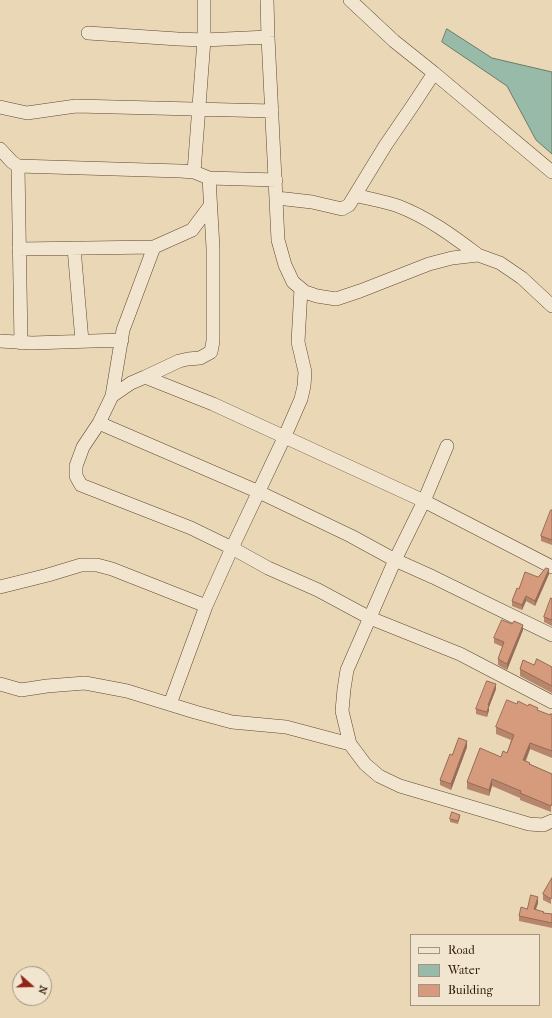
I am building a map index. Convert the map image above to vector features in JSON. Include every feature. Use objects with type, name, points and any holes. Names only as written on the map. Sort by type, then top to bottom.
[{"type":"street","points":[[194,172],[204,40],[204,0]]},
{"type":"street","points":[[268,0],[268,37],[278,240],[285,265],[293,282],[305,292],[317,296],[336,299],[429,264],[452,258],[478,255]]},
{"type":"street","points":[[350,0],[394,42],[434,73],[552,172]]},
{"type":"street","points":[[88,33],[178,40],[268,37]]},
{"type":"street","points":[[277,198],[312,202],[342,209],[349,205],[385,146],[414,105],[434,73]]},
{"type":"street","points":[[0,107],[27,113],[76,106],[272,112]]},
{"type":"street","points":[[0,149],[12,162],[18,166],[180,171],[194,172],[209,178],[276,180]]},
{"type":"street","points":[[18,166],[21,343]]},
{"type":"street","points":[[112,396],[131,383],[179,360],[200,358],[211,352],[213,341],[213,248],[209,178]]},
{"type":"street","points":[[355,196],[397,206],[426,220],[452,236],[478,255],[500,263],[522,278],[552,306]]},
{"type":"street","points":[[19,249],[154,247],[192,230],[210,206]]},
{"type":"street","points":[[154,247],[123,330],[112,396],[99,423],[83,446],[76,466],[76,476],[81,485],[191,528],[268,568],[318,590],[370,618],[460,654],[552,702]]},
{"type":"street","points":[[74,248],[82,341]]},
{"type":"street","points":[[170,704],[206,606],[301,399],[305,372],[298,342],[301,289]]},
{"type":"street","points":[[0,341],[32,343],[122,340]]},
{"type":"street","points":[[145,377],[213,404],[424,502],[552,567]]},
{"type":"street","points":[[99,423],[259,492],[351,536],[395,560],[552,634]]},
{"type":"street","points":[[447,446],[424,502],[395,560],[347,670],[342,711],[350,744],[365,764],[380,776],[400,786],[529,824],[543,825],[552,821]]},
{"type":"street","points":[[0,587],[80,565],[97,565],[112,569],[206,606]]},
{"type":"street","points":[[0,684],[21,690],[85,683],[127,691],[232,722],[286,727],[350,744]]},
{"type":"water","points":[[447,29],[492,58],[552,72],[552,154],[536,140],[507,86],[442,42]]},
{"type":"building","points":[[552,510],[552,540],[541,536]]},
{"type":"building","points":[[546,568],[549,569],[535,601],[526,596],[522,605],[512,601],[517,588],[519,589],[525,572],[538,577]]},
{"type":"building","points":[[551,598],[552,599],[552,620],[544,617]]},
{"type":"building","points":[[502,620],[512,624],[514,621],[523,625],[507,664],[498,659],[504,642],[494,638]]},
{"type":"building","points":[[537,659],[552,667],[552,686],[520,669],[523,660],[534,665]]},
{"type":"building","points":[[487,681],[496,684],[487,712],[476,709]]},
{"type":"building","points":[[507,700],[517,704],[518,701],[528,706],[529,704],[538,708],[537,710],[550,715],[552,714],[552,751],[530,743],[523,760],[552,774],[551,806],[492,779],[489,790],[467,782],[480,748],[501,757],[503,751],[507,753],[514,735],[496,727]]},
{"type":"building","points":[[459,738],[467,741],[451,784],[440,780],[450,754],[452,755]]},
{"type":"building","points":[[452,812],[460,815],[458,821],[450,819]]},
{"type":"building","points":[[552,878],[552,897],[551,899],[543,894]]},
{"type":"building","points":[[531,895],[538,897],[534,909],[544,912],[543,913],[552,914],[552,923],[519,916],[521,907],[527,909]]}]
